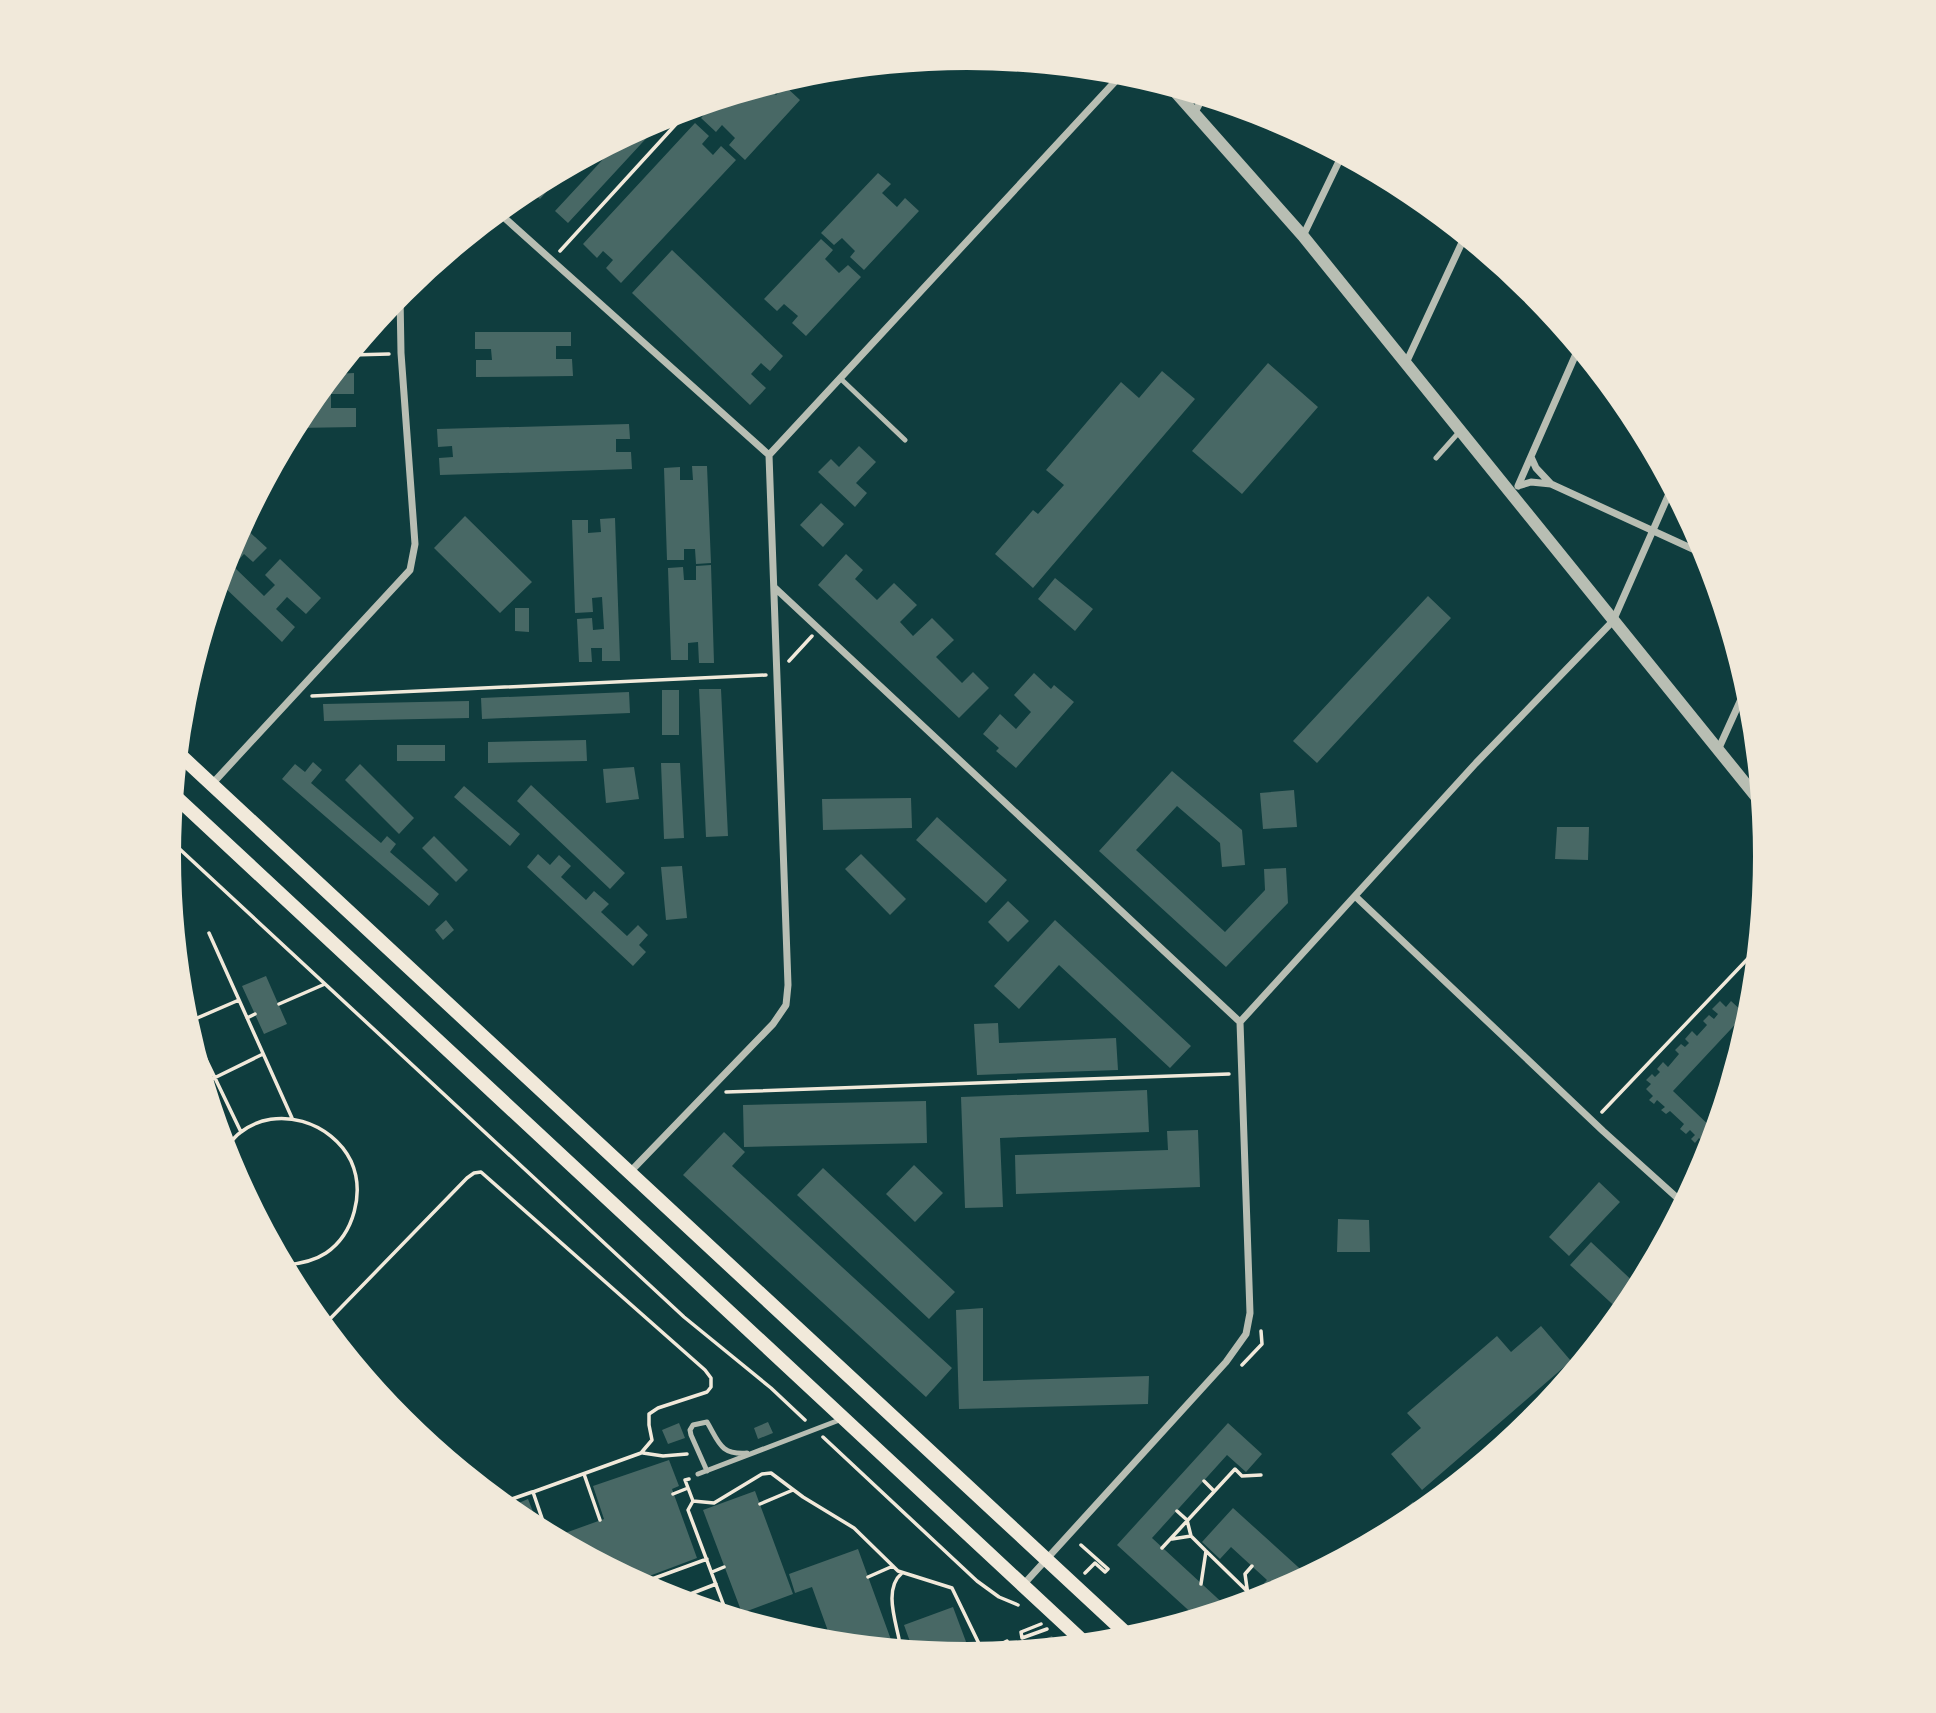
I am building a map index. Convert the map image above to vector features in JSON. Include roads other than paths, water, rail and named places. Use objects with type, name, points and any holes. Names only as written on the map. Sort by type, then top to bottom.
[{"type":"main road","points":[[187,762],[1120,1628]]},
{"type":"main road","points":[[183,804],[1076,1635]]},
{"type":"street","points":[[629,1172],[773,1024],[786,1005],[788,985],[773,674],[774,587],[769,455],[1113,84]]},
{"type":"street","points":[[1183,101],[1303,236],[1460,431],[1516,492],[1613,621],[1752,791]]},
{"type":"street","points":[[1195,113],[1199,105]]},
{"type":"street","points":[[1303,236],[1338,163]]},
{"type":"street","points":[[507,220],[769,455]]},
{"type":"street","points":[[1406,363],[1461,244]]},
{"type":"street","points":[[212,785],[402,581],[413,561],[414,520],[400,313]]},
{"type":"street","points":[[1516,492],[1574,356]]},
{"type":"street","points":[[1531,457],[1536,468],[1551,484]]},
{"type":"street","points":[[1516,492],[1531,482],[1551,484],[1691,548]]},
{"type":"street","points":[[1027,1589],[1226,1363],[1246,1334],[1250,1313],[1240,1022],[1476,764],[1613,621],[1667,498]]},
{"type":"street","points":[[774,587],[1240,1022]]},
{"type":"street","points":[[1718,750],[1739,703]]},
{"type":"street","points":[[1355,896],[1593,1122],[1676,1197]]},
{"type":"lane","points":[[841,379],[905,440]]},
{"type":"lane","points":[[1436,458],[1460,431]]},
{"type":"lane","points":[[698,1474],[844,1418]]},
{"type":"lane","points":[[707,1471],[690,1430],[693,1425],[702,1421],[709,1424],[714,1437],[725,1450],[735,1454],[754,1452]]}]
